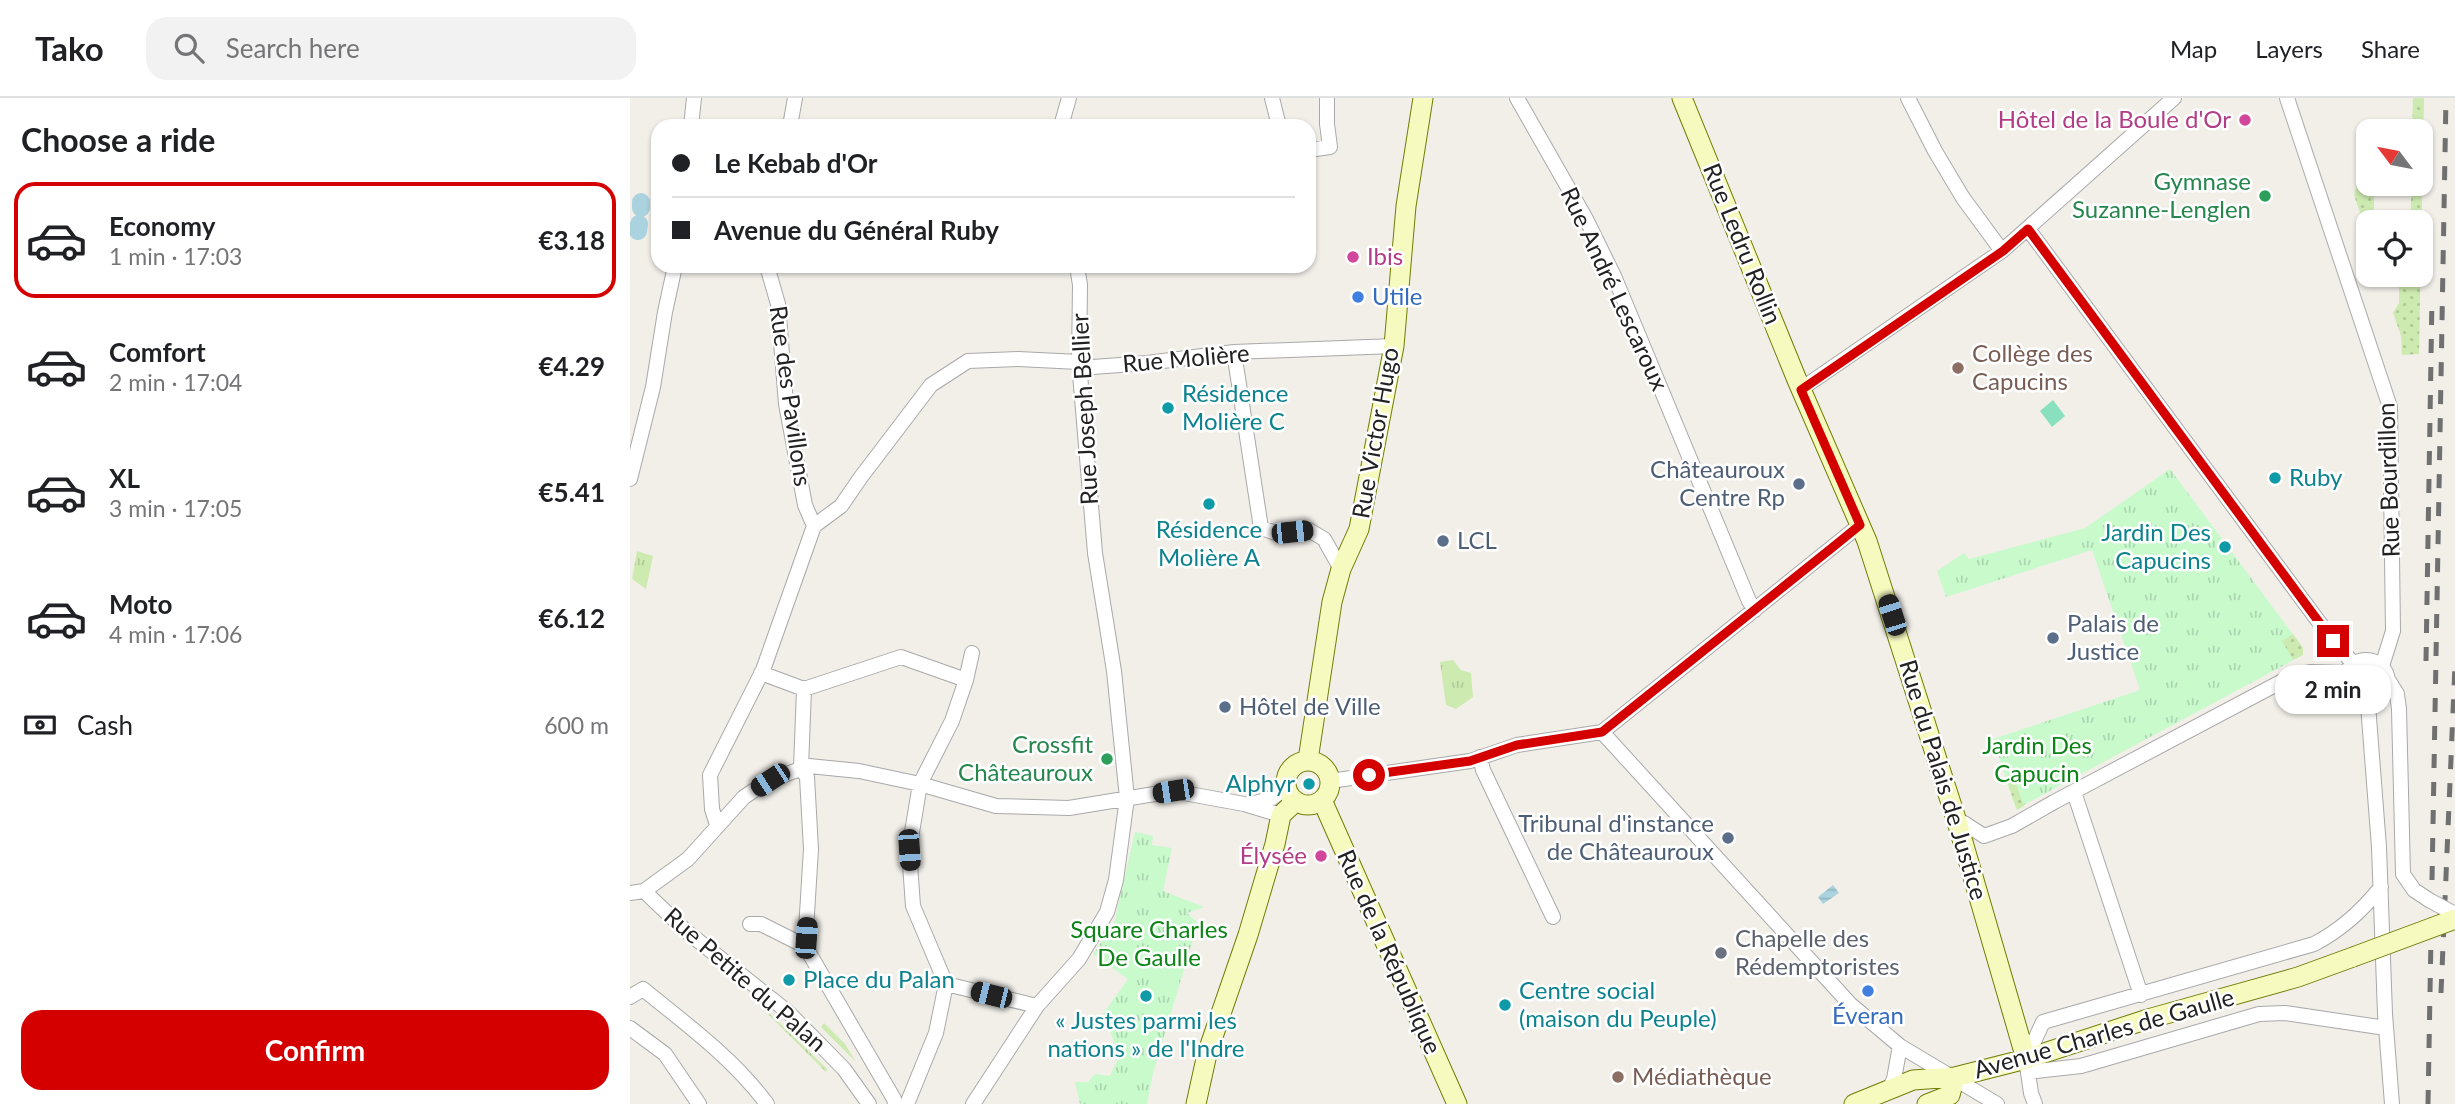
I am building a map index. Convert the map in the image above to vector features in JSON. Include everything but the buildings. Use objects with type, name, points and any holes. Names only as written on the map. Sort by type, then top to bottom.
[{"type":"main road","name":"Rue Ledru Rollin","points":[[1682,98],[1801,390]]},
{"type":"main road","name":"Rue Victor Hugo","points":[[1308,760],[1332,602],[1341,569],[1359,529],[1394,346],[1406,202],[1423,99]]},
{"type":"main road","name":"Rue du Palais de Justice","points":[[1801,390],[1860,525],[1884,592],[1958,825],[2027,1065]]},
{"type":"main road","points":[[1308,760],[1325,768],[1330,781],[1328,792],[1322,800],[1309,805],[1292,794],[1286,780],[1296,764],[1308,760]]},
{"type":"main road","points":[[1196,1104],[1207,1054],[1275,845],[1280,817],[1292,794]]},
{"type":"main road","name":"Rue de la République","points":[[1322,800],[1457,1104]]},
{"type":"main road","name":"Avenue Charles de Gaulle","points":[[1927,1104],[1953,1086],[2027,1065],[2148,1020],[2298,976],[2455,916]]},
{"type":"main road","name":"Avenue Charles de Gaulle","points":[[1854,1104],[1913,1080],[1953,1086]]},
{"type":"street","points":[[692,119],[694,98]]},
{"type":"street","points":[[791,119],[794,98]]},
{"type":"street","points":[[1063,119],[1069,98]]},
{"type":"street","points":[[1272,98],[1277,119]]},
{"type":"street","name":"Rue André Lescaroux","points":[[1517,98],[1586,219],[1614,276],[1755,610]]},
{"type":"street","points":[[1908,98],[1963,198],[2003,251]]},
{"type":"street","points":[[1801,390],[2003,251],[2174,98]]},
{"type":"street","name":"Rue Bourdillon","points":[[2287,98],[2390,407],[2393,631],[2382,666]]},
{"type":"street","points":[[1316,149],[1330,147],[1325,101]]},
{"type":"street","points":[[2028,229],[2333,641],[2350,668]]},
{"type":"street","points":[[630,479],[653,387],[674,273]]},
{"type":"street","name":"Rue des Pavillons","points":[[769,273],[778,304],[786,404],[806,505],[814,526]]},
{"type":"street","name":"Rue Joseph Bellier","points":[[973,1104],[1037,1006],[1079,958],[1107,912],[1116,880],[1127,798],[1114,671],[1095,553],[1079,362],[1078,273]]},
{"type":"street","name":"Rue Molière","points":[[814,526],[841,506],[931,385],[974,362],[1018,359],[1079,362],[1093,367],[1234,352],[1394,346]]},
{"type":"street","points":[[1234,352],[1261,528],[1276,533],[1309,530],[1324,539],[1341,569]]},
{"type":"street","points":[[1330,781],[1470,761],[1517,745],[1602,732],[1860,525]]},
{"type":"street","points":[[717,825],[712,809],[710,775],[761,673],[814,526]]},
{"type":"street","points":[[907,1104],[936,1033],[946,984],[913,906],[909,850],[920,784],[952,721],[972,653]]},
{"type":"street","points":[[761,673],[804,689],[901,657],[966,680]]},
{"type":"street","points":[[1958,825],[1964,823],[1984,836],[2012,826],[2292,676],[2350,668],[2368,660],[2382,666],[2397,694],[2403,874],[2414,890],[2455,916]]},
{"type":"street","points":[[2350,668],[2344,680],[2348,695],[2360,704],[2368,705],[2383,697],[2388,690],[2389,681]]},
{"type":"street","points":[[804,689],[801,768],[807,777],[811,849],[806,946]]},
{"type":"street","points":[[2368,705],[2392,1104]]},
{"type":"street","points":[[1602,732],[1850,1004],[1953,1086],[1997,1104]]},
{"type":"street","points":[[1480,757],[1483,770],[1553,917]]},
{"type":"street","points":[[637,892],[688,859],[744,797],[770,780],[809,766],[859,771],[920,784],[996,806],[1069,808],[1173,791],[1247,805],[1280,817]]},
{"type":"street","points":[[2074,792],[2140,995]]},
{"type":"street","points":[[1247,805],[1292,794]]},
{"type":"street","points":[[2035,1104],[2027,1065],[2043,1022],[2314,944],[2341,928],[2381,887]]},
{"type":"street","name":"Rue Petite du Palan","points":[[637,892],[788,1012],[844,1069],[869,1104]]},
{"type":"street","points":[[750,924],[761,924],[806,946],[895,1104]]},
{"type":"street","points":[[946,984],[1037,1006]]},
{"type":"street","points":[[630,997],[643,989],[704,1039],[755,1087],[767,1104]]},
{"type":"street","points":[[2027,1065],[2081,1066],[2259,1014],[2285,1013],[2386,1028]]},
{"type":"street","points":[[630,1028],[665,1054],[699,1104]]},
{"type":"street","points":[[1889,1089],[1894,1079],[1900,1046]]},
{"type":"green space","points":[[2413,98],[2424,98],[2424,119],[2412,119]]},
{"type":"green space","points":[[2356,188],[2356,196],[2374,196],[2374,210],[2359,210],[2354,195]]},
{"type":"green space","points":[[2411,196],[2422,196],[2422,210],[2411,210]]},
{"type":"green space","points":[[2399,287],[2420,287],[2419,354],[2402,355],[2401,336],[2393,313],[2399,303]]},
{"type":"green space","points":[[2053,400],[2065,416],[2052,427],[2040,411]]},
{"type":"green space","name":"Jardin Des Capucin","points":[[2170,469],[2303,648],[2303,655],[2016,809],[1993,739],[2140,690],[2092,550],[1946,597],[1937,571],[1964,553],[1969,559],[2085,528]]},
{"type":"green space","points":[[637,551],[653,556],[646,589],[632,579]]},
{"type":"green space","points":[[2293,634],[2303,648],[2303,655],[2293,660],[2282,641]]},
{"type":"green space","points":[[1453,660],[1461,670],[1471,673],[1473,697],[1456,709],[1446,705],[1440,662]]},
{"type":"green space","points":[[2014,778],[2024,806],[2017,810],[2007,781]]},
{"type":"green space","name":"Square Charles De Gaulle","points":[[1135,832],[1153,836],[1152,845],[1172,848],[1163,891],[1204,907],[1187,913],[1198,923],[1153,1073],[1147,1104],[1080,1104],[1075,1082],[1088,1082],[1095,1074],[1110,1076],[1119,1056],[1109,1028],[1098,1021],[1128,979],[1093,954],[1114,923]]},
{"type":"green space","points":[[758,1004],[827,1069],[826,1072]]},
{"type":"green space","points":[[824,1023],[845,1044],[856,1062],[821,1027]]},
{"type":"water","points":[[1833,885],[1839,893],[1823,904],[1818,897]]},
{"type":"waterway","points":[[641,202],[641,208]]},
{"type":"waterway","points":[[638,231],[639,224]]},
{"type":"railway","points":[[2428,1104],[2446,98]]},
{"type":"railway","points":[[2426,661],[2432,297]]},
{"type":"railway","points":[[2441,993],[2455,665]]},
{"type":"place","name":"Hôtel de la Boule d'Or","points":[[2245,120]]},
{"type":"place","name":"Gymnase Suzanne-Lenglen","points":[[2265,196]]},
{"type":"place","name":"Ibis","points":[[1353,257]]},
{"type":"place","name":"Utile","points":[[1358,297]]},
{"type":"place","name":"Collège des Capucins","points":[[1958,368]]},
{"type":"place","name":"Résidence Molière C","points":[[1168,408]]},
{"type":"place","name":"Ruby","points":[[2275,478]]},
{"type":"place","name":"Châteauroux Centre Rp","points":[[1799,484]]},
{"type":"place","name":"Résidence Molière A","points":[[1209,504]]},
{"type":"place","name":"LCL","points":[[1443,541]]},
{"type":"place","name":"Jardin Des Capucins","points":[[2225,547]]},
{"type":"place","name":"Palais de Justice","points":[[2053,638]]},
{"type":"place","name":"Hôtel de Ville","points":[[1225,707]]},
{"type":"place","name":"Crossfit Châteauroux","points":[[1107,759]]},
{"type":"place","name":"Alphyr","points":[[1309,784]]},
{"type":"place","name":"Tribunal d'instance de Châteauroux","points":[[1728,838]]},
{"type":"place","name":"Élysée","points":[[1321,856]]},
{"type":"place","name":"Chapelle des Rédemptoristes","points":[[1721,953]]},
{"type":"place","name":"Place du Palan","points":[[789,980]]},
{"type":"place","name":"Éveran","points":[[1868,991]]},
{"type":"place","name":"« Justes parmi les nations » de l'Indre","points":[[1146,996]]},
{"type":"place","name":"Centre social (maison du Peuple)","points":[[1505,1005]]},
{"type":"place","name":"Médiathèque","points":[[1618,1077]]},
{"type":"route","points":[[1369,775],[1470,761],[1517,745],[1602,732],[1860,525],[1801,390],[2003,251],[2028,229],[2333,641]]}]
